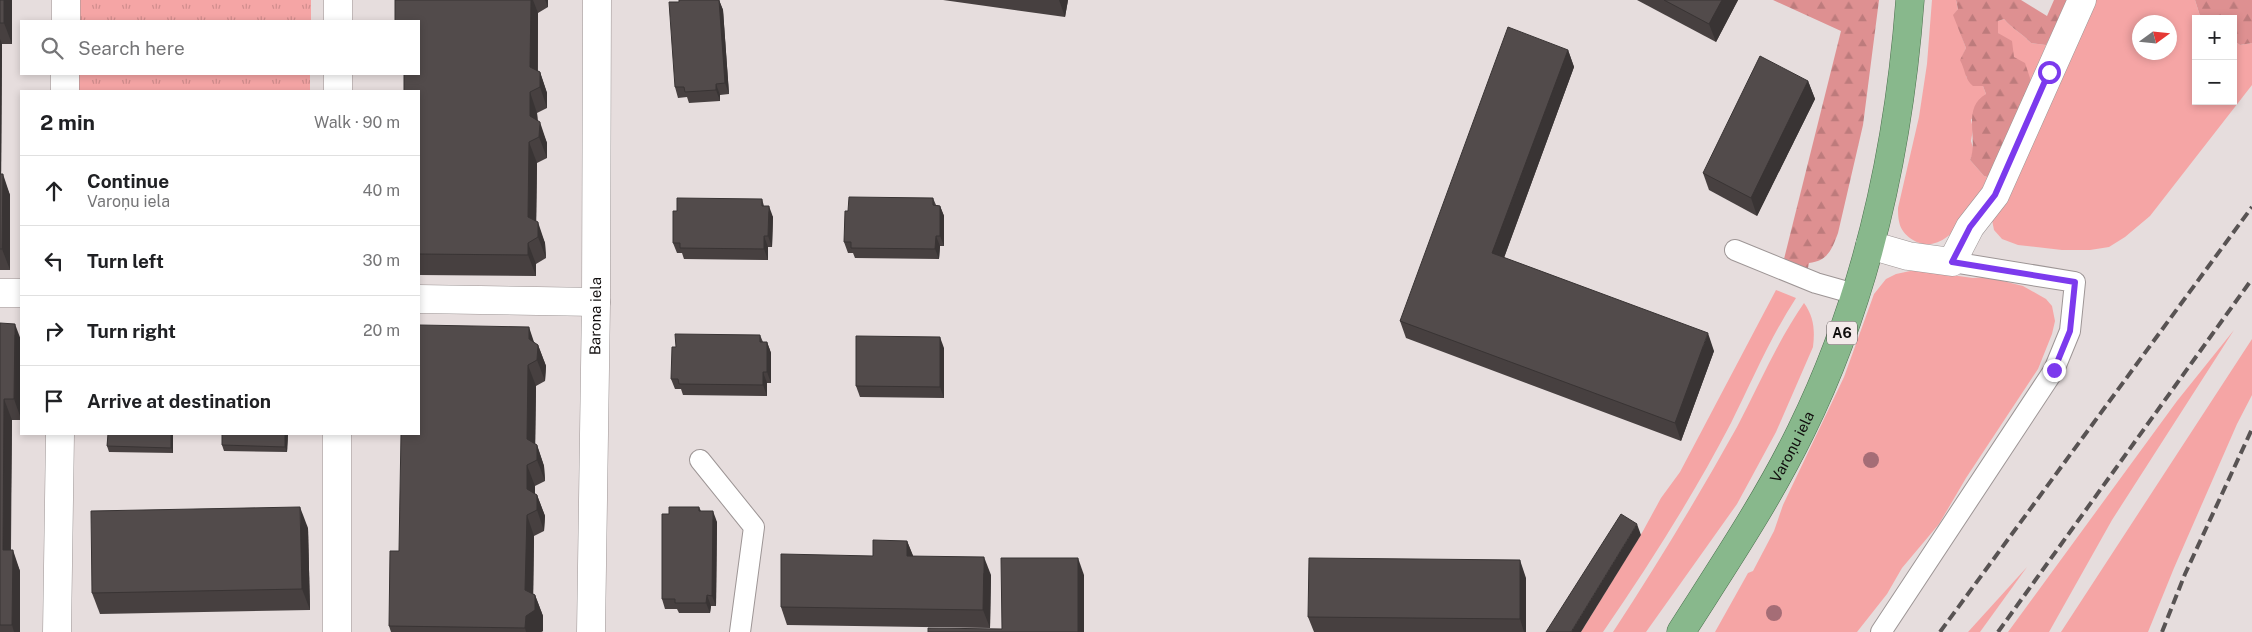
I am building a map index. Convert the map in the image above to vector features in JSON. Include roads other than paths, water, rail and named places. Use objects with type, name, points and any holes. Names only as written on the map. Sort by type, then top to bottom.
[{"type":"highway","name":"Varoņu iela","points":[[1681,632],[1743,535],[1801,430],[1828,370],[1870,245],[1886,180],[1898,110],[1910,0]]},
{"type":"street","points":[[66,0],[66,20]]},
{"type":"street","points":[[338,0],[338,20]]},
{"type":"street","name":"Barona iela","points":[[590,632],[596,302],[598,0]]},
{"type":"street","points":[[1870,245],[1908,256],[1952,262],[1970,227],[1995,195],[2082,0]]},
{"type":"street","points":[[65,75],[65,90]]},
{"type":"street","points":[[338,75],[338,90]]},
{"type":"street","points":[[0,293],[20,293]]},
{"type":"street","points":[[420,300],[596,302]]},
{"type":"street","points":[[57,632],[60,435]]},
{"type":"street","points":[[337,435],[337,632]]},
{"type":"lane","points":[[1735,250],[1816,283],[1855,294]]},
{"type":"lane","points":[[1881,632],[2054,370],[2070,331],[2075,282],[1952,262]]},
{"type":"lane","points":[[700,460],[754,527],[740,632]]},
{"type":"railway","points":[[1940,632],[2252,207]]},
{"type":"railway","points":[[1998,632],[2252,279]]},
{"type":"railway","points":[[2162,632],[2185,574],[2252,429]]}]
